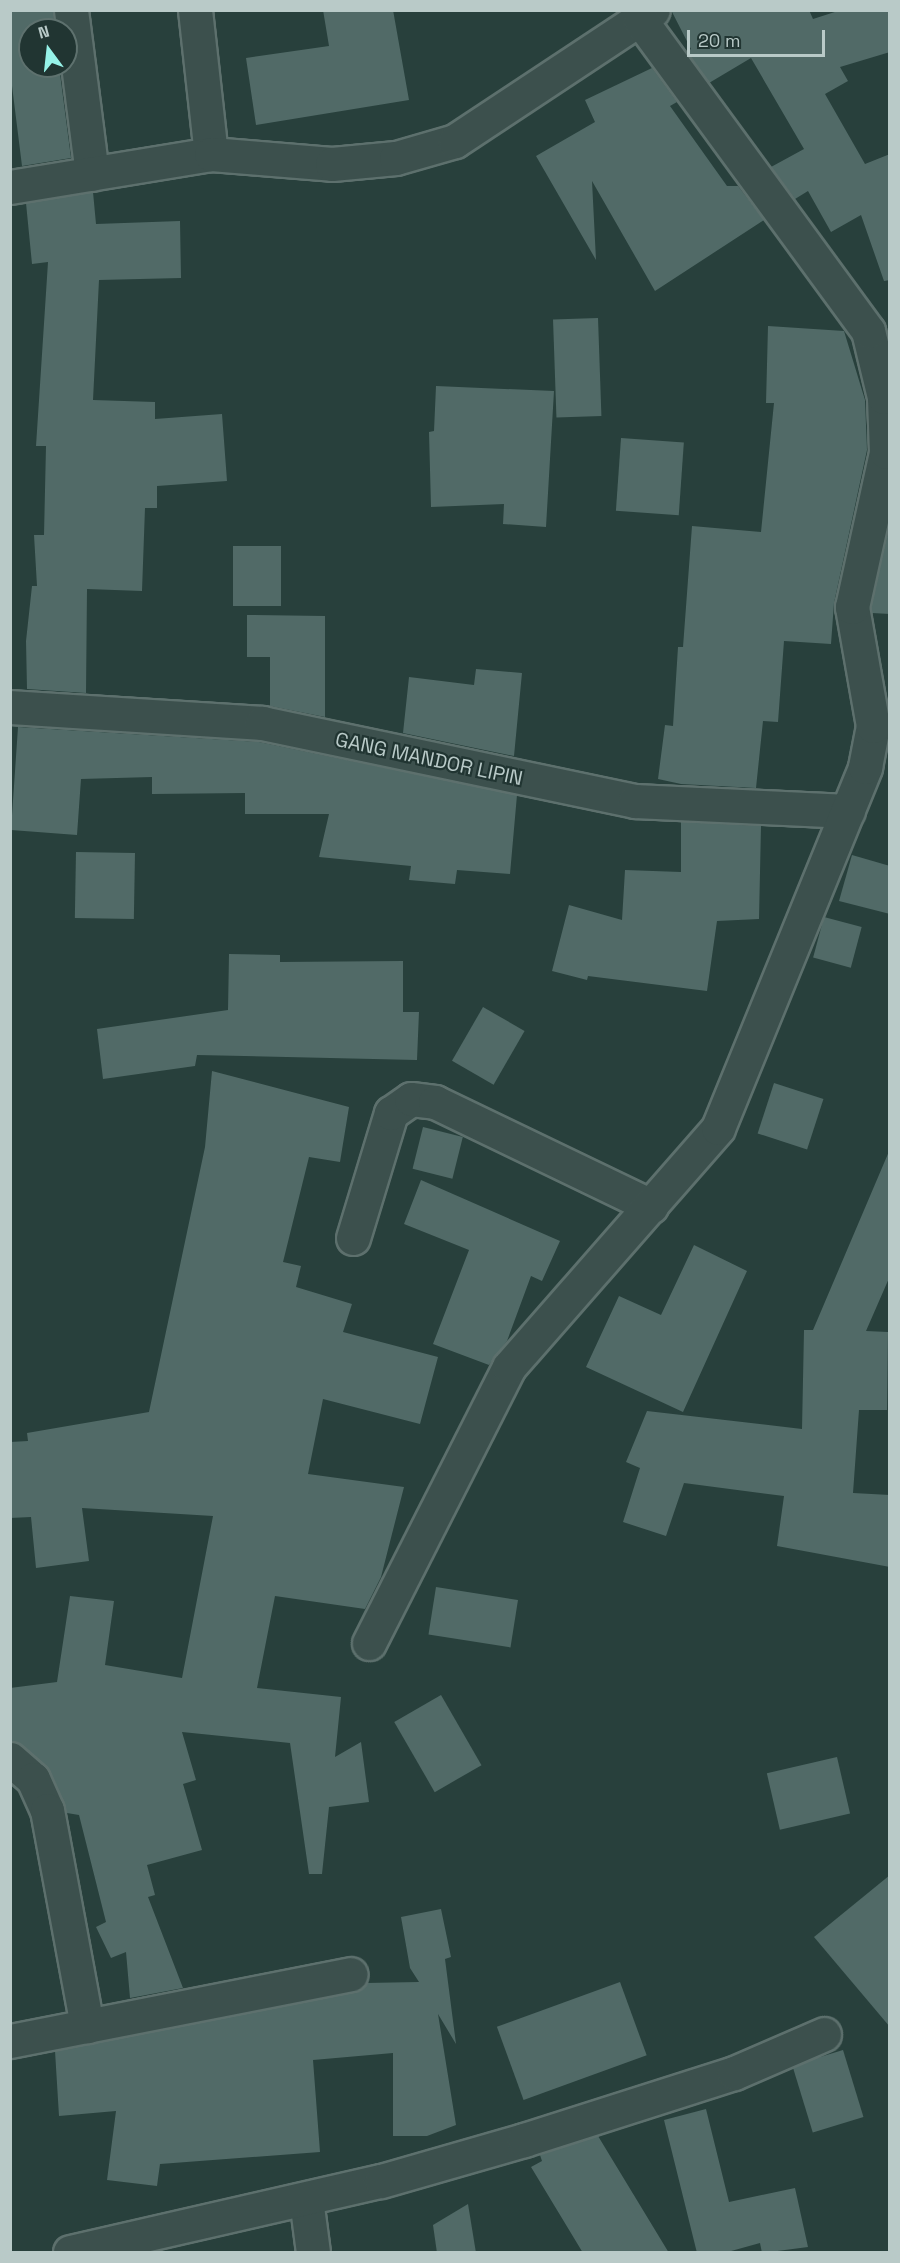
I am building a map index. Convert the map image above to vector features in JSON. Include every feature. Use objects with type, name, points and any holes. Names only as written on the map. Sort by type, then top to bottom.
[{"type":"street","points":[[71,10],[92,174]]},
{"type":"street","points":[[195,10],[211,154]]},
{"type":"street","points":[[10,187],[211,154],[332,164],[396,158],[455,141],[647,15],[868,331],[884,397],[886,452],[852,607],[873,726],[848,811],[718,1128],[508,1367],[369,1643]]},
{"type":"street","name":"GANG MANDOR LIPIN","points":[[10,707],[262,723],[635,801],[848,811]]},
{"type":"street","points":[[353,1238],[391,1113],[411,1099],[435,1102],[651,1206]]},
{"type":"street","points":[[10,1759],[33,1779],[47,1810],[87,2026]]},
{"type":"street","points":[[10,2041],[350,1974]]},
{"type":"street","points":[[70,2253],[306,2199],[502,2146],[734,2073],[824,2034]]},
{"type":"street","points":[[306,2199],[313,2253]]},
{"type":"building","points":[[10,10],[53,10],[54,18],[18,18],[18,78],[61,78],[71,158],[22,166],[10,70]]},
{"type":"building","points":[[323,10],[393,10],[409,100],[256,125],[246,58],[329,46]]},
{"type":"building","points":[[671,10],[809,10],[813,19],[841,10],[890,10],[890,52],[840,67],[848,81],[825,94],[865,164],[890,154],[890,280],[884,281],[861,215],[831,232],[808,191],[795,199],[771,167],[804,149],[751,58],[709,83],[686,52],[691,49]]},
{"type":"building","points":[[652,68],[677,102],[670,106],[727,186],[738,186],[764,220],[655,291],[592,181],[596,260],[536,156],[595,122],[585,100]]},
{"type":"building","points":[[93,192],[96,224],[180,221],[181,278],[99,280],[93,400],[155,402],[155,419],[222,414],[227,481],[157,486],[157,508],[145,508],[142,591],[87,589],[86,693],[27,689],[26,641],[32,586],[37,586],[34,535],[44,535],[46,446],[36,446],[48,262],[32,264],[26,203]]},
{"type":"building","points":[[598,318],[601,416],[556,418],[553,320]]},
{"type":"building","points":[[768,326],[844,331],[865,400],[867,450],[834,603],[831,644],[784,641],[778,722],[763,721],[756,788],[681,784],[658,779],[665,725],[673,726],[678,647],[683,647],[692,526],[761,532],[774,403],[766,403]]},
{"type":"building","points":[[436,386],[554,391],[546,527],[503,524],[504,504],[431,507],[429,432],[434,431]]},
{"type":"building","points":[[621,438],[684,442],[679,515],[616,511]]},
{"type":"building","points":[[890,524],[890,614],[872,613],[871,607]]},
{"type":"building","points":[[233,546],[281,546],[281,606],[233,606]]},
{"type":"building","points":[[247,615],[325,616],[325,717],[270,706],[270,657],[247,657]]},
{"type":"building","points":[[476,669],[522,673],[514,756],[403,733],[409,677],[474,685]]},
{"type":"building","points":[[18,727],[259,742],[517,795],[510,874],[457,870],[455,884],[409,880],[411,866],[319,857],[329,814],[245,814],[245,793],[152,794],[152,777],[81,779],[77,835],[11,830]]},
{"type":"building","points":[[681,822],[761,826],[759,919],[717,921],[707,991],[588,976],[587,980],[552,971],[569,905],[622,920],[625,870],[681,872]]},
{"type":"building","points":[[76,852],[135,853],[134,919],[75,918]]},
{"type":"building","points":[[852,855],[890,866],[890,914],[839,901]]},
{"type":"building","points":[[824,917],[862,927],[851,968],[813,958]]},
{"type":"building","points":[[229,954],[280,955],[280,962],[403,961],[403,1012],[419,1012],[417,1060],[197,1055],[195,1066],[103,1079],[97,1029],[228,1010]]},
{"type":"building","points":[[483,1007],[525,1031],[494,1085],[452,1061]]},
{"type":"building","points":[[212,1071],[349,1107],[340,1162],[309,1157],[283,1262],[301,1266],[296,1287],[352,1304],[343,1332],[438,1357],[420,1424],[323,1399],[308,1474],[404,1487],[381,1577],[365,1609],[275,1596],[257,1688],[341,1697],[335,1757],[361,1742],[369,1802],[329,1807],[322,1874],[309,1874],[290,1743],[182,1732],[196,1780],[183,1784],[202,1850],[147,1865],[155,1895],[148,1897],[183,1988],[130,1998],[126,1952],[111,1958],[96,1927],[106,1922],[79,1815],[67,1813],[46,1765],[10,1741],[10,1688],[57,1682],[70,1596],[114,1601],[105,1665],[182,1678],[213,1516],[82,1508],[89,1561],[36,1568],[31,1517],[10,1518],[10,1442],[28,1441],[27,1433],[149,1412],[205,1147]]},
{"type":"building","points":[[774,1083],[823,1099],[807,1149],[758,1133]]},
{"type":"building","points":[[423,1127],[463,1137],[452,1179],[413,1169]]},
{"type":"building","points":[[890,1149],[890,1276],[866,1331],[888,1332],[887,1410],[859,1410],[853,1493],[890,1495],[890,1567],[777,1546],[784,1496],[684,1483],[666,1536],[623,1522],[640,1468],[626,1462],[647,1411],[802,1429],[804,1330],[813,1330]]},
{"type":"building","points":[[421,1180],[560,1241],[542,1281],[531,1276],[507,1341],[489,1365],[433,1344],[469,1250],[404,1224]]},
{"type":"building","points":[[694,1245],[747,1271],[683,1412],[586,1367],[619,1296],[661,1315]]},
{"type":"building","points":[[436,1587],[518,1600],[510,1647],[428,1634]]},
{"type":"building","points":[[441,1695],[482,1765],[435,1792],[394,1722]]},
{"type":"building","points":[[837,1757],[850,1814],[780,1830],[767,1773]]},
{"type":"building","points":[[890,1875],[890,2027],[814,1937]]},
{"type":"building","points":[[441,1909],[451,1957],[445,1959],[456,2044],[438,2014],[456,2125],[427,2136],[393,2136],[393,2053],[313,2060],[320,2152],[160,2164],[157,2186],[107,2180],[116,2111],[59,2116],[55,2051],[354,1992],[366,1983],[419,1982],[410,1968],[401,1917]]},
{"type":"building","points":[[620,1982],[647,2055],[524,2100],[497,2027]]},
{"type":"building","points":[[843,2050],[863,2117],[813,2132],[792,2065]]},
{"type":"building","points":[[706,2109],[729,2202],[795,2188],[808,2247],[762,2253],[760,2243],[724,2253],[697,2253],[664,2120]]},
{"type":"building","points":[[598,2136],[669,2253],[583,2253],[531,2167],[542,2161],[540,2155]]},
{"type":"building","points":[[468,2204],[476,2253],[437,2253],[433,2225]]}]
